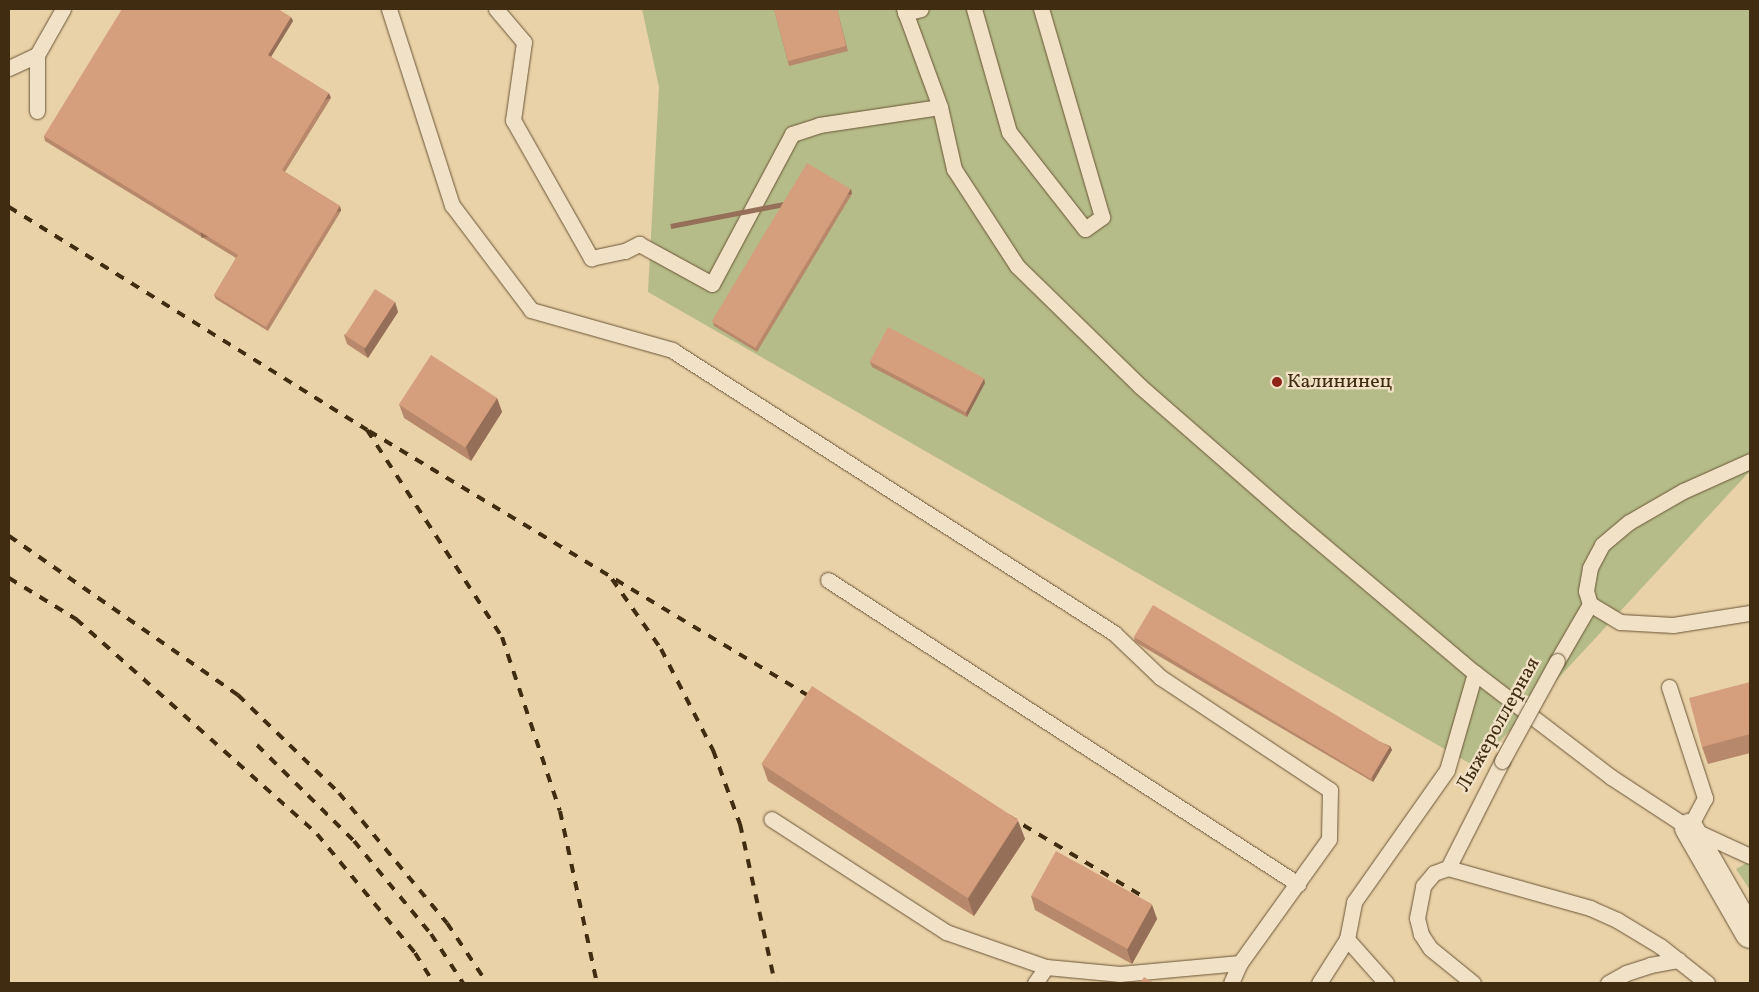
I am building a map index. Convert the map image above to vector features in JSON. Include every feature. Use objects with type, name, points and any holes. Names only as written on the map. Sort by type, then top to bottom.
[{"type":"street","points":[[1689,828],[1750,934]]},
{"type":"lane","points":[[37,111],[36,55],[63,9]]},
{"type":"lane","points":[[389,9],[452,205],[531,310],[672,350],[1114,633],[1160,677],[1330,790],[1329,839],[1240,962],[1231,983]]},
{"type":"lane","points":[[496,9],[524,42],[513,120],[591,258],[625,251],[639,244],[712,284],[792,134],[819,125],[940,107]]},
{"type":"lane","points":[[921,9],[904,11],[940,107],[954,169],[1017,266],[1141,387],[1303,528],[1475,673],[1611,777],[1689,828],[1750,856]]},
{"type":"lane","points":[[974,9],[1009,132],[1085,229],[1102,217],[1042,9]]},
{"type":"lane","points":[[9,68],[36,55]]},
{"type":"lane","points":[[1750,461],[1676,496],[1629,522],[1602,545],[1590,568],[1586,591],[1590,604],[1620,622],[1673,625],[1750,613]]},
{"type":"lane","points":[[828,580],[1298,884]]},
{"type":"lane","name":"Лыжероллерная","points":[[1448,868],[1502,761],[1590,604]]},
{"type":"lane","points":[[1319,983],[1347,939],[1354,902],[1447,770],[1475,673]]},
{"type":"lane","points":[[1669,686],[1705,798],[1689,828]]},
{"type":"lane","points":[[771,819],[946,932],[1046,967],[1120,974],[1240,962]]},
{"type":"lane","points":[[1472,983],[1430,948],[1420,934],[1416,918],[1423,886],[1434,873],[1448,868],[1590,908],[1617,920],[1679,960],[1706,983]]},
{"type":"lane","points":[[1347,939],[1386,983]]},
{"type":"lane","points":[[1608,983],[1626,972],[1650,965],[1679,960]]},
{"type":"lane","points":[[1035,983],[1046,967]]},
{"type":"green space","name":"Калининец","points":[[642,9],[1750,9],[1750,471],[1476,767],[648,292],[659,87]]},
{"type":"green space","points":[[1750,861],[1750,890],[1736,869]]},
{"type":"building","points":[[122,9],[278,9],[291,17],[268,55],[329,93],[282,170],[340,206],[266,327],[214,295],[238,255],[44,136]]},
{"type":"building","points":[[774,9],[837,9],[846,46],[788,61]]},
{"type":"building","points":[[807,163],[851,189],[755,348],[712,322]]},
{"type":"building","points":[[375,289],[395,302],[365,348],[345,335]]},
{"type":"building","points":[[888,327],[984,378],[966,413],[870,361]]},
{"type":"building","points":[[431,355],[497,398],[465,448],[399,404]]},
{"type":"building","points":[[1153,605],[1390,747],[1371,779],[1134,637]]},
{"type":"building","points":[[1750,682],[1750,734],[1702,747],[1689,698]]},
{"type":"building","points":[[812,686],[1018,820],[968,898],[761,764]]},
{"type":"building","points":[[1056,851],[1152,904],[1127,949],[1031,896]]},
{"type":"building","points":[[1144,977],[1154,983],[1140,983]]},
{"type":"railway","points":[[9,207],[367,430],[502,637],[560,811],[597,983]]},
{"type":"railway","points":[[369,431],[819,702]]},
{"type":"railway","points":[[9,536],[238,695],[339,793],[447,923],[487,983]]},
{"type":"railway","points":[[9,578],[76,619],[317,834],[415,953],[434,983]]},
{"type":"railway","points":[[612,579],[661,649],[713,750],[740,824],[775,983]]},
{"type":"railway","points":[[257,745],[354,841],[431,934],[463,983]]},
{"type":"railway","points":[[1008,816],[1142,896]]},
{"type":"place","name":"Калининец","points":[[1277,382]]}]
